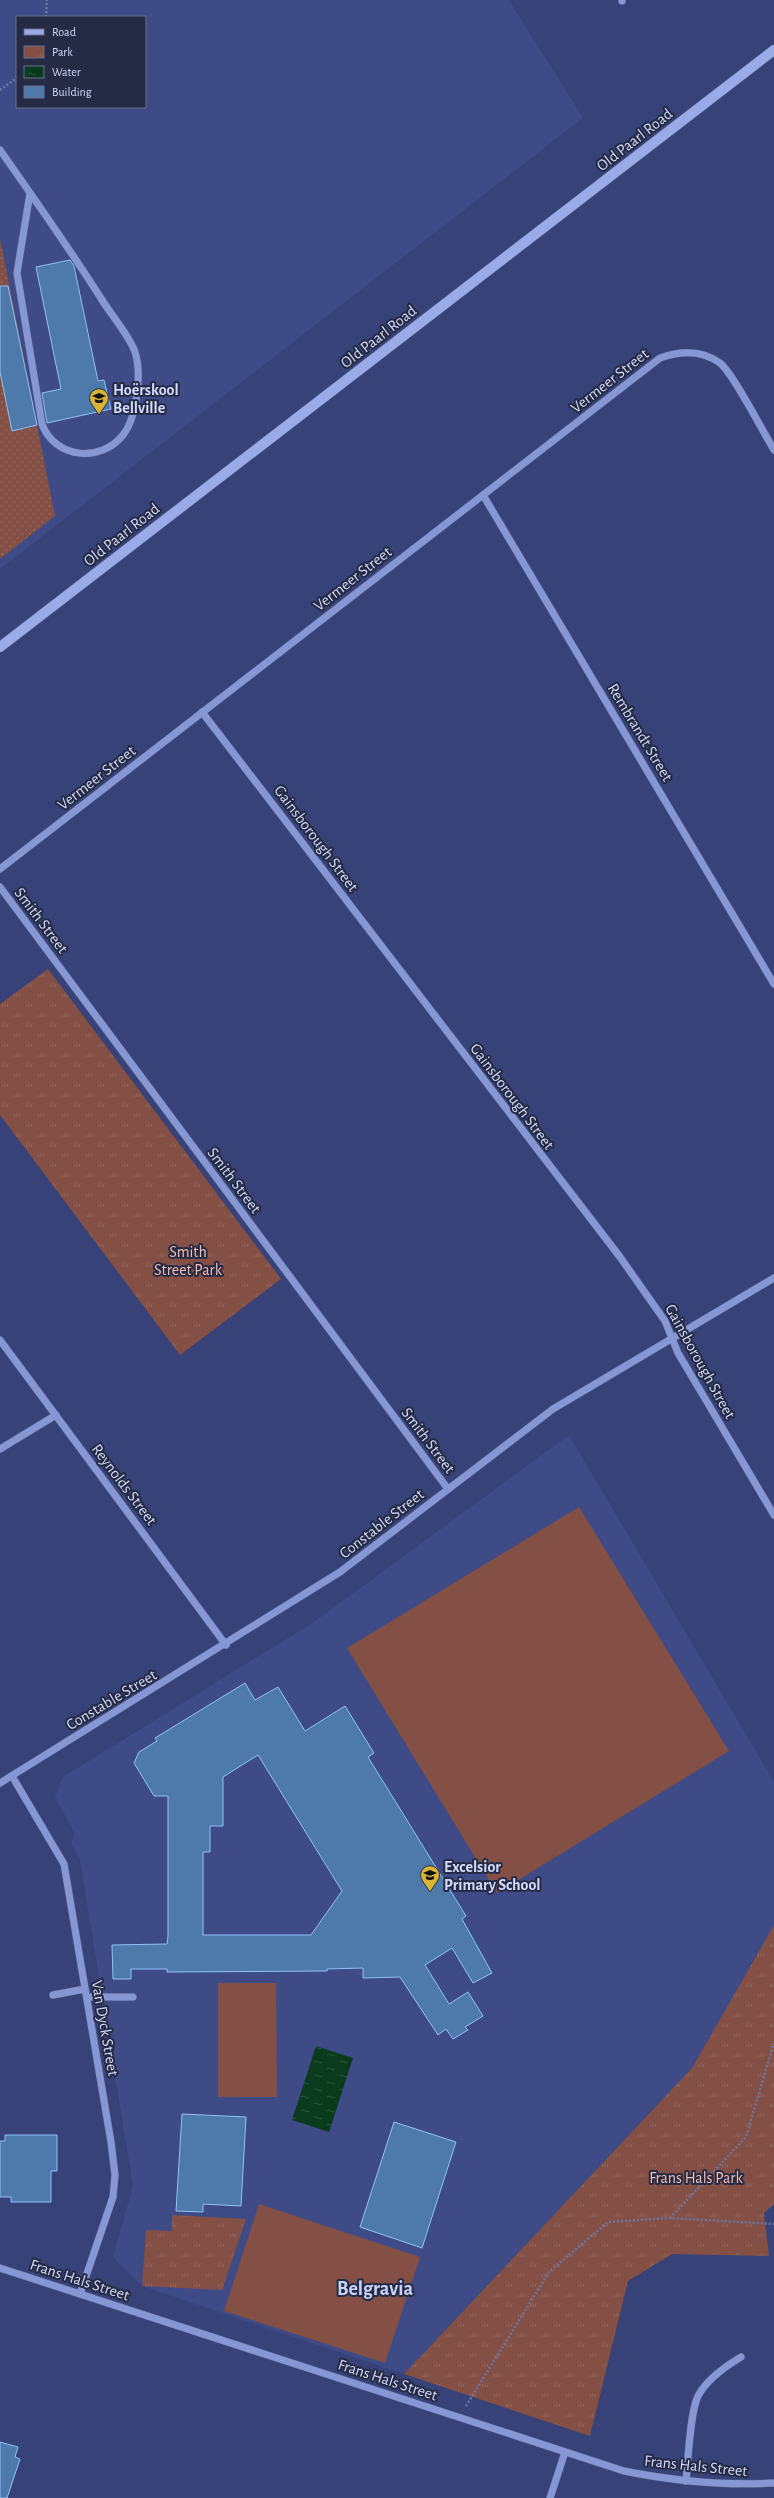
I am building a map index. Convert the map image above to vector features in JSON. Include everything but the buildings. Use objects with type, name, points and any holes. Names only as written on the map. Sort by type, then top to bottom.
[{"type":"main road","name":"Old Paarl Road","points":[[0,647],[774,50]]},
{"type":"street","points":[[0,150],[67,245],[135,351],[137,392],[127,428],[124,434],[110,446],[93,452],[75,452],[59,448],[48,438],[42,424],[17,273],[30,193]]},
{"type":"street","name":"Vermeer Street","points":[[0,869],[660,358],[675,353],[689,352],[704,355],[720,363],[729,375],[774,450]]},
{"type":"street","name":"Rembrandt Street","points":[[483,495],[774,984]]},
{"type":"street","name":"Gainsborough Street","points":[[202,712],[620,1258],[665,1320],[678,1353],[774,1515]]},
{"type":"street","name":"Smith Street","points":[[0,888],[448,1489]]},
{"type":"street","name":"Constable Street","points":[[0,1783],[340,1572],[553,1408],[774,1278]]},
{"type":"street","name":"Reynolds Street","points":[[0,1340],[226,1644]]},
{"type":"street","points":[[0,1449],[56,1415]]},
{"type":"street","name":"Van Dyck Street","points":[[12,1776],[64,1864],[115,2175],[113,2197],[80,2294]]},
{"type":"street","points":[[53,1995],[85,1989]]},
{"type":"street","points":[[86,1997],[132,1997]]},
{"type":"street","name":"Frans Hals Street","points":[[0,2268],[624,2471],[686,2481],[720,2484],[774,2483]]},
{"type":"street","points":[[686,2481],[691,2426],[698,2396],[723,2368],[741,2357]]},
{"type":"street","points":[[550,2498],[565,2452]]},
{"type":"path","points":[[46,16],[47,0]]},
{"type":"path","points":[[0,90],[16,79]]},
{"type":"path","points":[[670,2218],[746,2137],[774,2043]]},
{"type":"path","points":[[459,2417],[549,2272],[608,2222],[670,2218],[774,2224]]},
{"type":"shaded area","name":"Hoërskool Bellville","points":[[0,0],[509,0],[583,118],[0,569]]},
{"type":"shaded area","name":"Excelsior Primary School","points":[[569,1435],[774,1782],[774,1925],[692,2068],[404,2374],[142,2286],[113,2257],[133,2186],[80,1860],[71,1842],[75,1834],[55,1797],[63,1777],[314,1622]]},
{"type":"green space","points":[[0,238],[55,516],[0,559]]},
{"type":"green space","name":"Smith Street Park","points":[[48,969],[281,1279],[180,1355],[0,1115],[0,1004]]},
{"type":"green space","points":[[579,1507],[729,1751],[497,1893],[347,1648]]},
{"type":"green space","name":"Frans Hals Park","points":[[774,1925],[774,2204],[764,2213],[769,2256],[672,2254],[628,2281],[590,2436],[404,2374],[692,2068]]},
{"type":"green space","points":[[218,1983],[276,1983],[277,2097],[218,2097]]},
{"type":"green space","points":[[259,2204],[420,2257],[385,2363],[224,2311]]},
{"type":"green space","points":[[172,2215],[246,2219],[222,2290],[142,2286],[146,2230],[172,2231]]},
{"type":"water","points":[[316,2046],[353,2058],[329,2132],[292,2120]]},
{"type":"place","name":"Hoërskool Bellville","points":[[99,415]]},
{"type":"place","name":"Excelsior Primary School","points":[[430,1892]]},
{"type":"district","name":"Belgravia","points":[[375,2288]]}]
